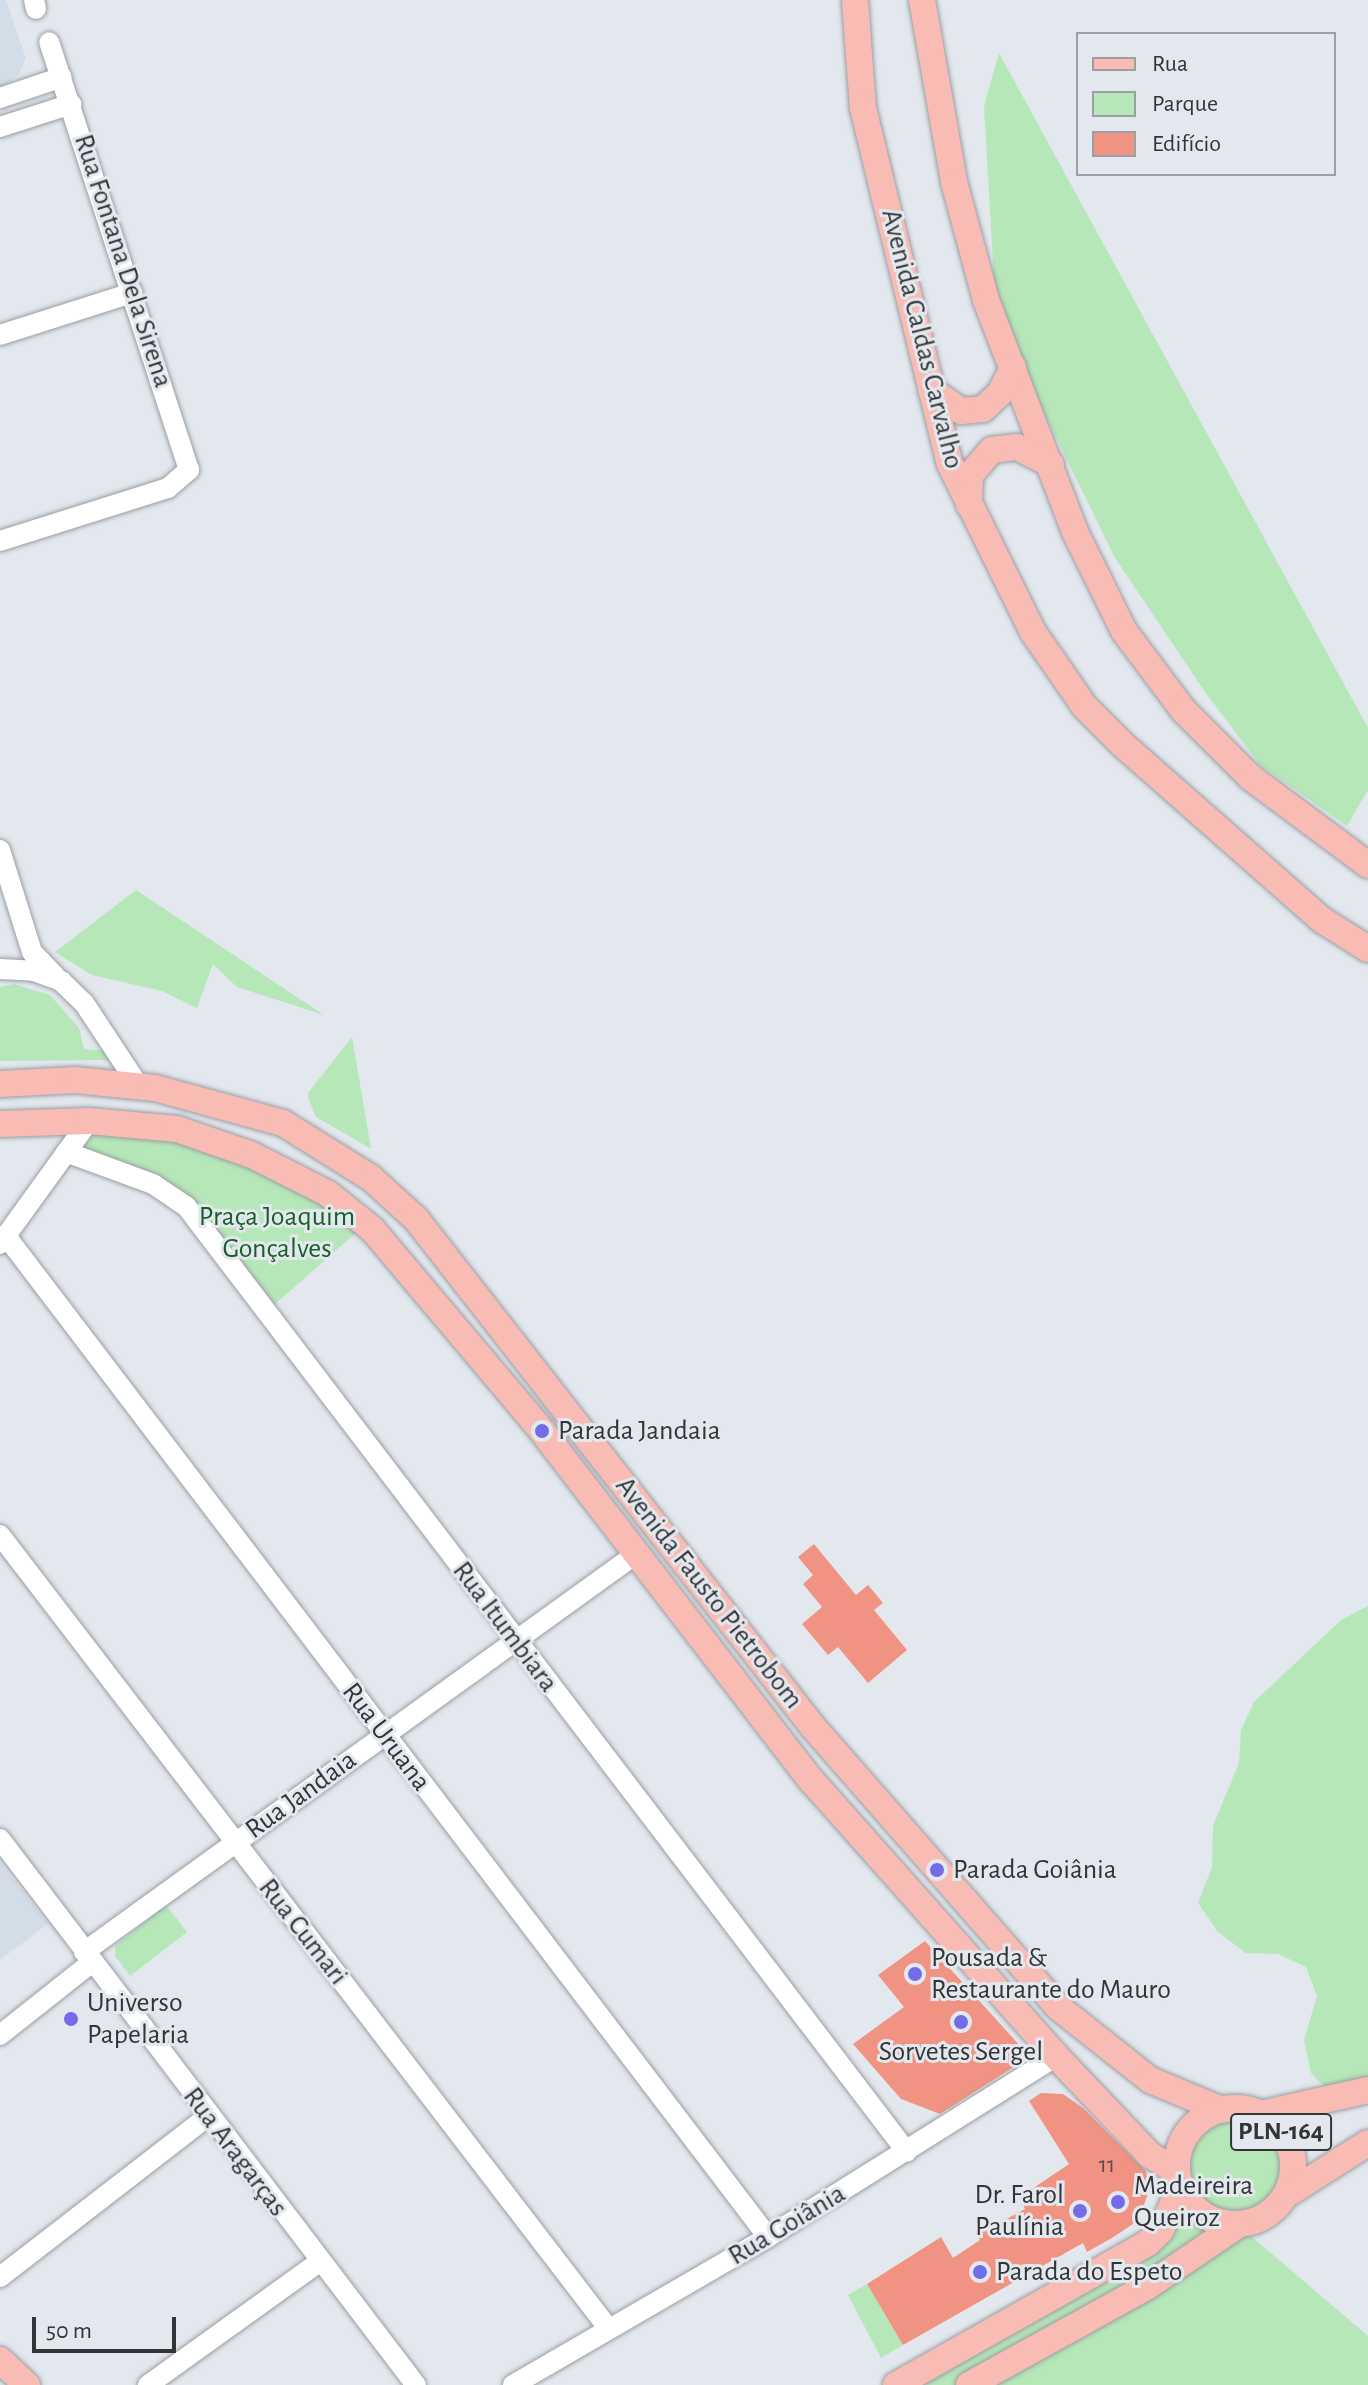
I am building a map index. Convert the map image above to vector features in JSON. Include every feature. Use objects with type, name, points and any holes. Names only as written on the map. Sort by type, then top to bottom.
[{"type":"main road","name":"Avenida Caldas Carvalho","points":[[855,0],[863,108],[950,464],[968,507],[1033,632],[1085,707],[1241,852],[1322,920],[1368,949]]},
{"type":"main road","points":[[922,0],[954,182],[986,300],[1075,532],[1124,631],[1183,710],[1250,777],[1368,865]]},
{"type":"main road","points":[[931,390],[961,411],[983,409],[1000,393],[1013,367]]},
{"type":"main road","points":[[968,507],[970,475],[992,450],[1017,447],[1051,464]]},
{"type":"main road","name":"Avenida Fausto Pietrobom","points":[[0,1084],[75,1080],[138,1085],[283,1123],[339,1154],[416,1219],[813,1727],[1058,2007],[1150,2080],[1222,2110]]},
{"type":"main road","name":"Avenida Fausto Pietrobom","points":[[0,1124],[89,1121],[177,1129],[252,1155],[327,1193],[372,1229],[542,1431],[812,1781],[1056,2056],[1150,2155],[1178,2179]]},
{"type":"main road","points":[[1261,2114],[1368,2090]]},
{"type":"main road","points":[[896,2385],[1148,2243],[1161,2230],[1178,2179],[1183,2140],[1193,2126],[1222,2110]]},
{"type":"main road","name":"PLN-164","points":[[1222,2110],[1261,2114],[1279,2128],[1291,2149],[1293,2173],[1286,2195]]},
{"type":"main road","points":[[969,2385],[1148,2286],[1238,2225],[1265,2216],[1286,2195],[1368,2143]]},
{"type":"main road","points":[[1178,2179],[1203,2216],[1238,2225]]},
{"type":"main road","points":[[0,2360],[27,2385]]},
{"type":"street","name":"Rua Fontana Dela Sirena","points":[[0,541],[183,479],[189,470],[49,42]]},
{"type":"street","points":[[0,98],[62,77]]},
{"type":"street","points":[[0,127],[71,104]]},
{"type":"street","points":[[0,335],[132,293]]},
{"type":"street","points":[[0,850],[32,952],[84,1003],[138,1085]]},
{"type":"street","points":[[0,969],[34,971],[61,981]]},
{"type":"street","points":[[3,1240],[89,1121]]},
{"type":"street","name":"Rua Itumbiara","points":[[66,1152],[153,1184],[186,1206],[907,2152]]},
{"type":"street","name":"Rua Uruana","points":[[3,1240],[768,2237]]},
{"type":"street","name":"Rua Cumari","points":[[0,1535],[608,2328]]},
{"type":"street","name":"Rua Jandaia","points":[[0,2035],[88,1957],[235,1843],[636,1554]]},
{"type":"street","name":"Rua Aragarças","points":[[0,1839],[319,2262],[416,2385]]},
{"type":"street","name":"Rua Goiânia","points":[[513,2385],[768,2237],[1056,2056]]},
{"type":"street","points":[[0,2277],[208,2116]]},
{"type":"street","points":[[148,2385],[319,2262]]},
{"type":"shaded area","points":[[0,0],[6,0],[26,58],[19,74],[0,89]]},
{"type":"shaded area","points":[[0,1862],[48,1924],[0,1960]]},
{"type":"green space","points":[[999,53],[1368,728],[1368,790],[1347,826],[1260,765],[1205,692],[1115,558],[996,315],[984,106]]},
{"type":"green space","points":[[136,890],[324,1015],[237,987],[213,964],[197,1008],[162,991],[92,975],[55,952]]},
{"type":"green space","points":[[14,984],[50,995],[79,1028],[84,1049],[105,1051],[111,1060],[0,1061],[0,987]]},
{"type":"green space","points":[[352,1037],[371,1149],[316,1117],[309,1101],[308,1093]]},
{"type":"green space","name":"Praça Joaquim Gonçalves","points":[[92,1127],[177,1140],[239,1163],[297,1188],[358,1231],[273,1306],[191,1199],[76,1148]]},
{"type":"green space","points":[[1368,1606],[1368,2088],[1334,2097],[1311,2073],[1304,2040],[1317,1996],[1306,1967],[1278,1954],[1246,1953],[1218,1932],[1198,1903],[1212,1867],[1213,1826],[1239,1763],[1241,1730],[1254,1702],[1341,1620]]},
{"type":"green space","points":[[166,1905],[187,1932],[130,1976],[115,1956],[115,1946]]},
{"type":"green space","points":[[1235,2118],[1254,2122],[1270,2132],[1280,2148],[1284,2167],[1280,2186],[1270,2202],[1254,2212],[1235,2216],[1216,2212],[1200,2202],[1190,2186],[1186,2167],[1190,2148],[1200,2132],[1216,2122]]},
{"type":"green space","points":[[1180,2188],[1203,2216],[1238,2225],[1368,2336],[1368,2385],[896,2385],[1124,2257]]},
{"type":"green space","points":[[867,2284],[903,2345],[881,2358],[848,2295]]},
{"type":"building","points":[[814,1544],[856,1595],[868,1585],[883,1603],[874,1610],[907,1650],[868,1683],[838,1647],[828,1655],[802,1624],[822,1607],[803,1584],[813,1575],[798,1557]]},
{"type":"building","points":[[925,1941],[1022,2048],[1020,2063],[940,2114],[901,2099],[853,2044],[904,2007],[878,1975]]},
{"type":"building","points":[[1041,2093],[1063,2094],[1083,2108],[1146,2171],[1149,2190],[1144,2205],[1133,2224],[1112,2238],[1087,2252],[1083,2243],[903,2345],[867,2284],[941,2237],[953,2258],[980,2240],[977,2235],[1025,2209],[1020,2197],[1069,2164],[1029,2101]]},
{"type":"place","name":"Parada Jandaia","points":[[542,1431]]},
{"type":"place","name":"Parada Goiânia","points":[[937,1870]]},
{"type":"place","name":"Pousada & Restaurante do Mauro","points":[[915,1974]]},
{"type":"place","name":"Universo Papelaria","points":[[71,2019]]},
{"type":"place","name":"Sorvetes Sergel","points":[[961,2022]]},
{"type":"place","name":"Madeireira Queiroz","points":[[1118,2202]]},
{"type":"place","name":"Dr. Farol Paulínia","points":[[1080,2211]]},
{"type":"place","name":"Parada do Espeto","points":[[980,2272]]}]
